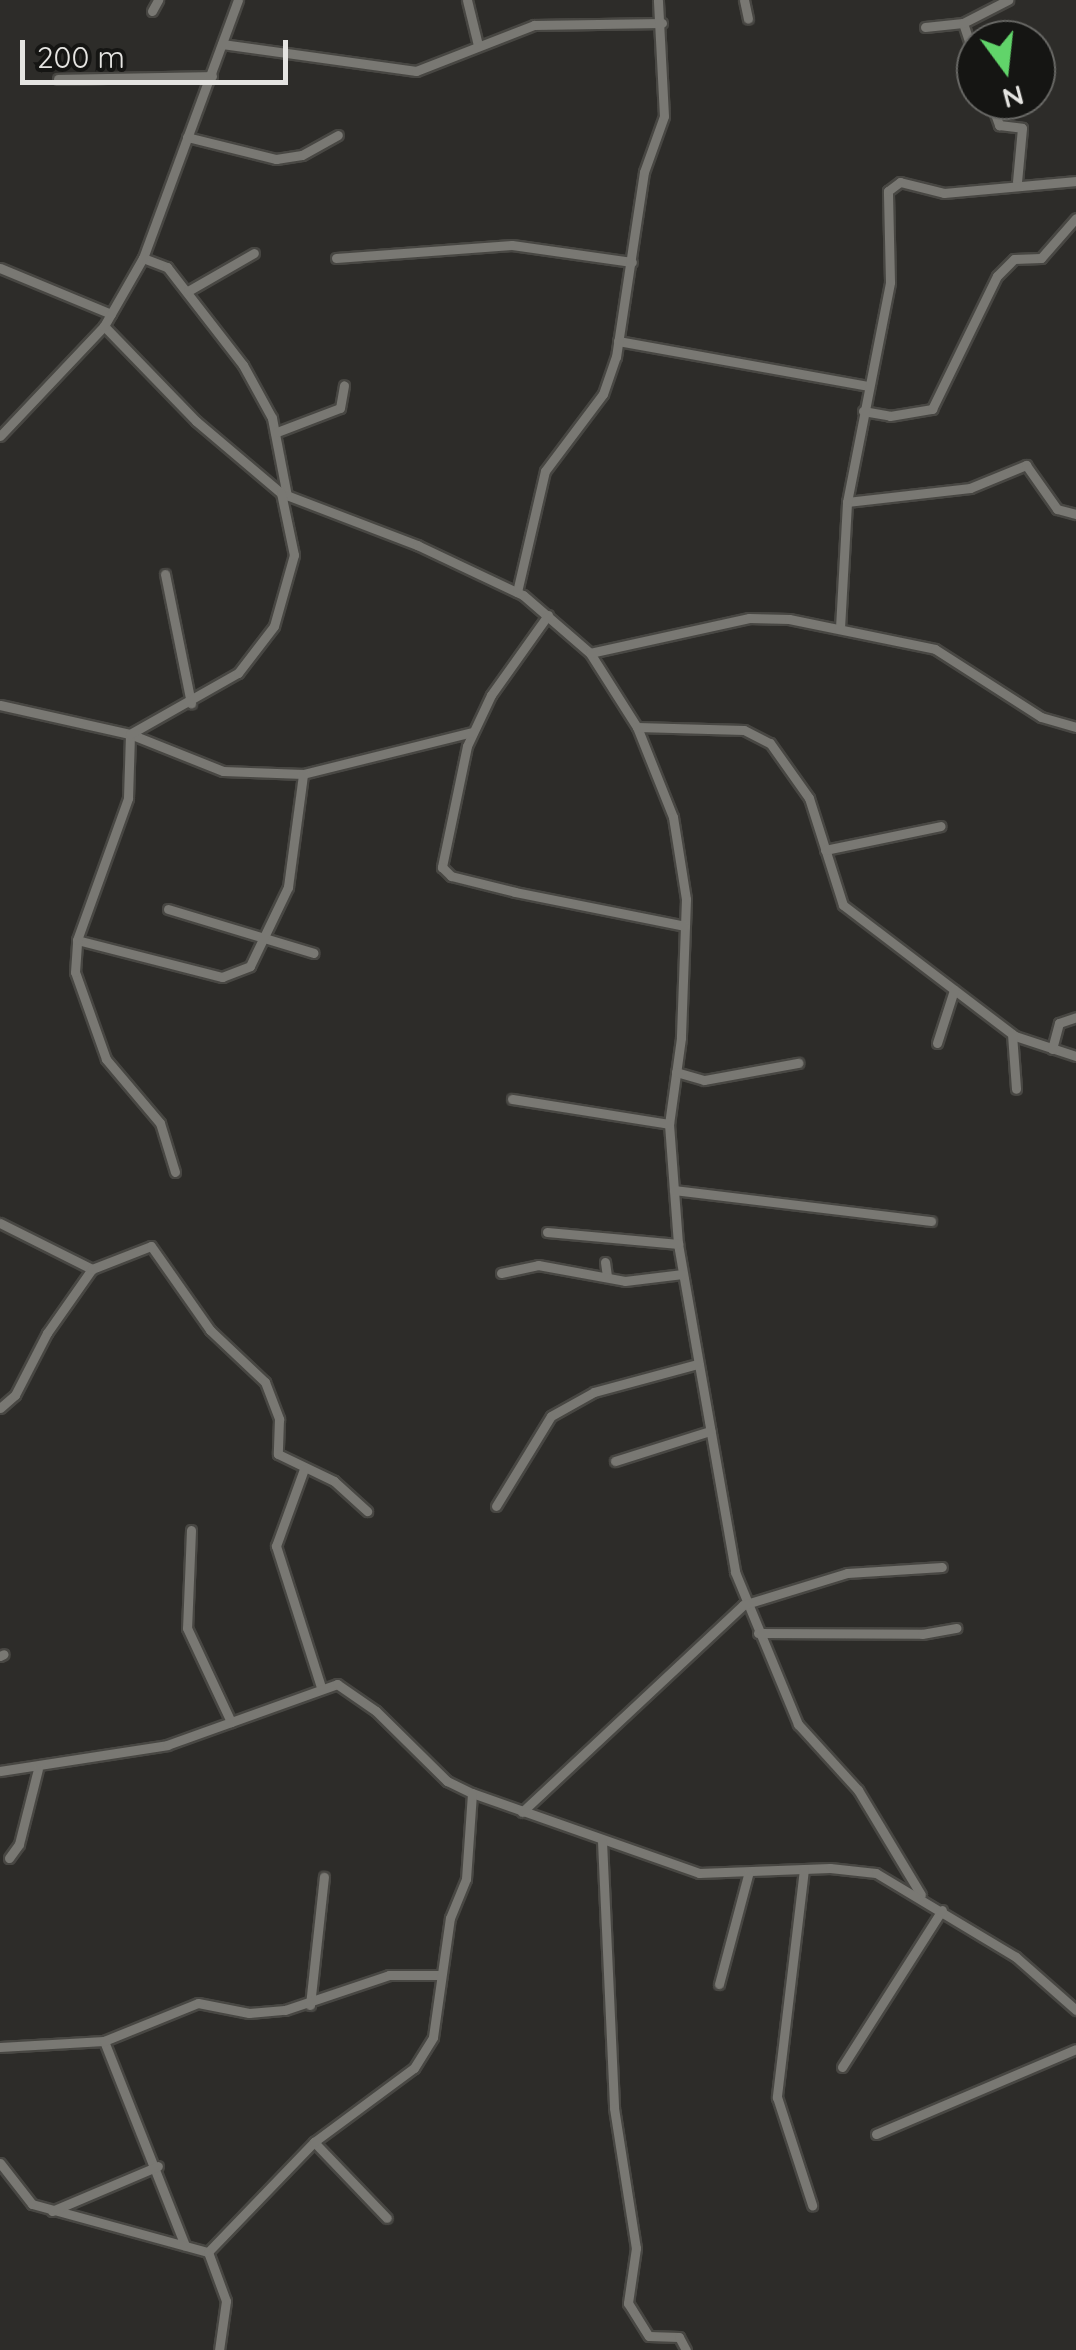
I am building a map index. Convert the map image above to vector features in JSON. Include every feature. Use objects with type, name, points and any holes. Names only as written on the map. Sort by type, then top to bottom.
[{"type":"street","points":[[152,11],[158,0]]},
{"type":"street","points":[[2,432],[104,326],[143,258],[238,0]]},
{"type":"street","points":[[467,0],[478,44]]},
{"type":"street","points":[[517,592],[540,485],[603,394],[618,341],[644,172],[664,116],[658,0]]},
{"type":"street","points":[[744,0],[748,19]]},
{"type":"street","points":[[968,20],[1008,0]]},
{"type":"street","points":[[222,44],[416,71],[436,68],[478,44],[534,26],[662,23]]},
{"type":"street","points":[[925,27],[956,24]]},
{"type":"street","points":[[58,79],[212,76]]},
{"type":"street","points":[[997,120],[999,125],[1020,124],[1017,182]]},
{"type":"street","points":[[187,137],[276,159],[302,156],[338,135]]},
{"type":"street","points":[[840,628],[846,502],[890,282],[894,183],[933,186],[944,193],[1017,182],[1076,181]]},
{"type":"street","points":[[862,411],[890,416],[932,409],[997,276],[1014,259],[1041,258],[1076,218]]},
{"type":"street","points":[[336,258],[512,245],[632,262]]},
{"type":"street","points":[[188,290],[254,252]]},
{"type":"street","points":[[130,734],[191,703],[252,661],[274,626],[294,555],[277,432],[244,366],[168,267],[143,258]]},
{"type":"street","points":[[0,268],[111,314]]},
{"type":"street","points":[[104,326],[196,421],[284,494],[517,592],[590,653],[637,727],[673,816],[684,926],[676,1072],[669,1124],[678,1244],[743,1605],[798,1724],[849,1778],[921,1895]]},
{"type":"street","points":[[618,341],[869,386]]},
{"type":"street","points":[[277,432],[340,408],[344,384]]},
{"type":"street","points":[[846,502],[970,488],[1026,465],[1056,509],[1076,514]]},
{"type":"street","points":[[166,574],[191,703]]},
{"type":"street","points":[[548,616],[472,732],[442,858],[446,872],[684,926]]},
{"type":"street","points":[[590,653],[749,618],[840,628],[934,649],[1041,717],[1076,728]]},
{"type":"street","points":[[0,704],[130,734],[212,769],[303,774],[472,732]]},
{"type":"street","points":[[637,727],[760,735],[792,766],[844,905],[1012,1034],[1076,1056]]},
{"type":"street","points":[[130,734],[128,798],[77,940],[75,972],[106,1059],[160,1124],[175,1172]]},
{"type":"street","points":[[77,940],[222,977],[250,966],[268,938],[288,887],[303,774]]},
{"type":"street","points":[[825,850],[942,826]]},
{"type":"street","points":[[168,909],[314,953]]},
{"type":"street","points":[[937,1042],[954,990]]},
{"type":"street","points":[[1052,1049],[1059,1023],[1076,1017]]},
{"type":"street","points":[[1012,1034],[1016,1090]]},
{"type":"street","points":[[676,1072],[718,1079],[798,1063]]},
{"type":"street","points":[[512,1099],[669,1124]]},
{"type":"street","points":[[674,1190],[930,1221]]},
{"type":"street","points":[[0,1223],[92,1269]]},
{"type":"street","points":[[547,1232],[678,1244]]},
{"type":"street","points":[[0,1408],[14,1396],[46,1334],[92,1269],[148,1246],[156,1250],[210,1330],[265,1382],[279,1419],[278,1454],[334,1481],[368,1511]]},
{"type":"street","points":[[606,1262],[607,1277]]},
{"type":"street","points":[[502,1273],[538,1264],[607,1277],[683,1274]]},
{"type":"street","points":[[496,1506],[538,1434],[566,1406],[612,1386],[698,1364]]},
{"type":"street","points":[[615,1461],[710,1431]]},
{"type":"street","points":[[304,1469],[276,1546],[320,1686]]},
{"type":"street","points":[[191,1530],[188,1633],[206,1658],[231,1722]]},
{"type":"street","points":[[522,1812],[743,1605],[847,1573],[942,1567]]},
{"type":"street","points":[[758,1633],[922,1634],[956,1628]]},
{"type":"street","points":[[0,1771],[130,1754],[231,1722],[320,1686],[337,1684],[355,1694],[447,1781],[522,1812],[699,1873],[748,1875],[804,1868],[860,1869],[921,1895],[1040,1973],[1076,2010]]},
{"type":"street","points":[[9,1858],[19,1844],[38,1769]]},
{"type":"street","points":[[208,2252],[314,2142],[414,2068],[433,2036],[440,1976],[466,1879],[472,1792]]},
{"type":"street","points":[[602,1841],[614,2108],[636,2248],[628,2303],[633,2320],[649,2336],[679,2337],[686,2350]]},
{"type":"street","points":[[804,1868],[777,2097],[812,2205]]},
{"type":"street","points":[[719,1984],[748,1875]]},
{"type":"street","points":[[310,2005],[324,1877]]},
{"type":"street","points":[[842,2067],[942,1910]]},
{"type":"street","points":[[0,2047],[104,2041],[198,2003],[249,2013],[310,2005],[389,1975],[440,1976]]},
{"type":"street","points":[[104,2041],[158,2166],[185,2246]]},
{"type":"street","points":[[876,2134],[1076,2049]]},
{"type":"street","points":[[314,2142],[388,2218]]},
{"type":"street","points":[[0,2163],[32,2204],[208,2252]]},
{"type":"street","points":[[52,2211],[158,2166]]},
{"type":"street","points":[[208,2252],[226,2302],[219,2350]]}]
